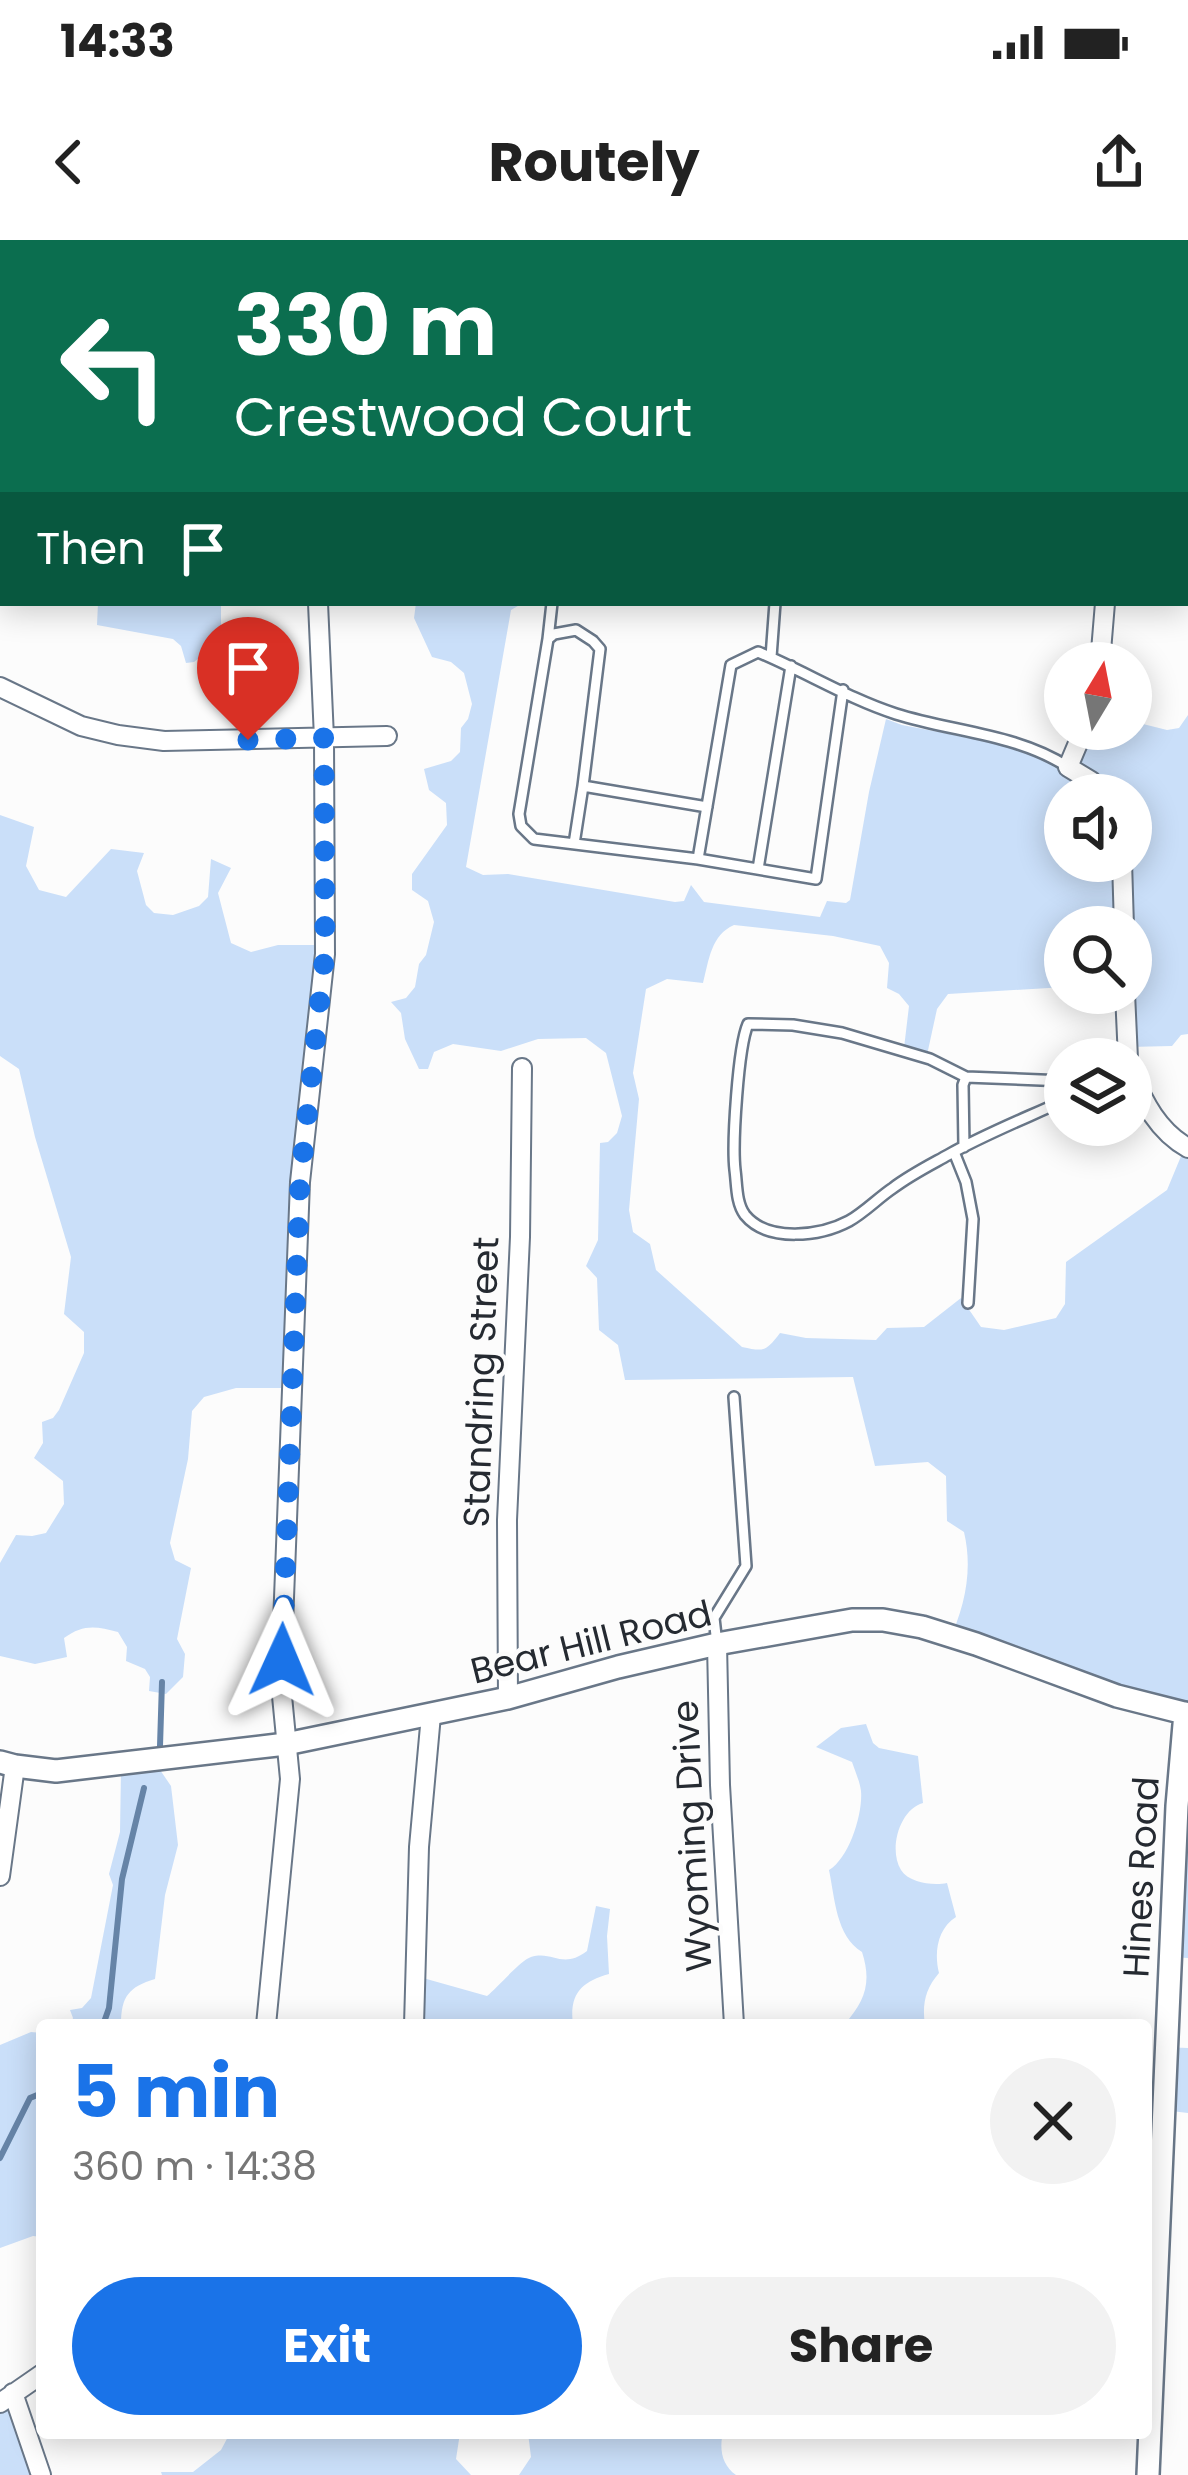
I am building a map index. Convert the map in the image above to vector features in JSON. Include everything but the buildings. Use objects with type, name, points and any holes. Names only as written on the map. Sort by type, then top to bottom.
[{"type":"street","points":[[267,2019],[290,1779],[282,1696],[283,1624],[300,1182],[325,953],[318,606]]},
{"type":"street","points":[[1102,642],[1105,606]]},
{"type":"street","points":[[0,687],[81,726],[118,735],[164,740],[387,736]]},
{"type":"street","points":[[1075,750],[1068,767],[1080,774]]},
{"type":"street","name":"Standring Street","points":[[508,1698],[507,1520],[520,1237],[522,1068]]},
{"type":"street","points":[[1152,1114],[1174,1140],[1188,1148]]},
{"type":"street","name":"Bear Hill Road","points":[[7,1764],[56,1771],[286,1744],[508,1698],[717,1644],[852,1620],[922,1627],[1117,1696],[1187,1714]]},
{"type":"street","name":"Wyoming Drive","points":[[717,1644],[734,2019]]},
{"type":"street","name":"Hines Road","points":[[1152,2383],[1177,1806],[1187,1714]]},
{"type":"street","points":[[414,2019],[418,1847],[431,1715]]},
{"type":"street","points":[[0,1876],[7,1764]]},
{"type":"street","points":[[36,2378],[7,2398],[41,2475]]},
{"type":"street","name":"Hines Road","points":[[1148,2475],[1150,2439]]},
{"type":"lane","points":[[552,606],[519,814],[521,826],[534,839],[816,879],[844,690]]},
{"type":"lane","points":[[771,657],[775,606]]},
{"type":"lane","points":[[548,639],[576,630],[600,649],[574,844]]},
{"type":"lane","points":[[698,859],[731,665],[758,652],[891,712],[1037,750],[1068,767]]},
{"type":"lane","points":[[758,869],[791,666]]},
{"type":"lane","points":[[583,786],[707,807]]},
{"type":"lane","points":[[1044,1080],[966,1077],[930,1059],[842,1033],[748,1024],[734,1159],[738,1198],[746,1216],[764,1228],[823,1232],[850,1220],[895,1186],[959,1149],[1044,1110]]},
{"type":"lane","points":[[966,1077],[959,1149],[973,1219],[968,1303]]},
{"type":"lane","points":[[717,1644],[714,1618],[746,1566],[734,1397]]},
{"type":"shaded area","points":[[98,606],[221,606],[221,640],[194,662],[186,663],[181,646],[173,639],[97,625]]},
{"type":"shaded area","points":[[416,606],[518,606],[511,610],[466,867],[483,875],[508,874],[675,902],[684,901],[691,885],[704,902],[820,917],[827,901],[850,900],[886,719],[1023,748],[1079,774],[1084,750],[1152,750],[1152,726],[1179,728],[1188,715],[1188,1034],[1172,1046],[1152,1046],[1152,1038],[1128,1038],[1129,1014],[1152,1014],[1152,906],[1044,906],[1044,988],[948,994],[937,1009],[927,1055],[904,1048],[909,1006],[887,988],[889,963],[880,946],[734,925],[716,942],[703,983],[667,979],[646,989],[633,1073],[639,1099],[629,1210],[633,1232],[650,1244],[656,1270],[742,1347],[764,1349],[780,1333],[876,1340],[887,1328],[924,1327],[961,1298],[981,1327],[1004,1330],[1056,1318],[1065,1304],[1066,1262],[1167,1190],[1184,1149],[1188,1150],[1188,1958],[1168,1957],[1181,1721],[949,1641],[963,1601],[968,1560],[964,1532],[947,1521],[946,1476],[928,1462],[875,1466],[853,1377],[625,1380],[618,1345],[599,1330],[597,1278],[586,1266],[598,1240],[600,1143],[617,1133],[622,1116],[606,1053],[586,1038],[538,1039],[501,1051],[453,1044],[434,1052],[428,1069],[419,1069],[405,1039],[401,1013],[391,1002],[406,998],[415,987],[434,922],[428,901],[412,890],[412,874],[447,825],[446,803],[429,790],[424,769],[451,761],[460,752],[461,728],[472,704],[464,673],[451,662],[432,657],[414,618]]},
{"type":"shaded area","points":[[0,815],[34,827],[26,866],[39,890],[66,897],[111,849],[144,853],[137,871],[146,905],[154,913],[173,915],[199,906],[208,897],[211,859],[231,868],[218,893],[231,943],[251,952],[278,945],[320,945],[288,1388],[236,1388],[204,1397],[192,1411],[188,1459],[170,1543],[175,1560],[191,1568],[177,1639],[185,1654],[183,1677],[166,1694],[149,1691],[145,1669],[126,1661],[127,1647],[118,1632],[110,1630],[71,1633],[64,1638],[67,1657],[35,1664],[0,1656],[0,1563],[16,1535],[46,1533],[64,1504],[63,1481],[34,1458],[43,1443],[42,1422],[59,1410],[84,1353],[84,1332],[64,1314],[71,1257],[19,1069],[0,1056]]},
{"type":"shaded area","points":[[866,1724],[879,1748],[918,1756],[923,1803],[903,1821],[896,1841],[897,1861],[916,1881],[947,1883],[956,1917],[939,1942],[939,1973],[926,1997],[925,2019],[849,2019],[862,2000],[866,1973],[862,1952],[842,1927],[829,1870],[843,1856],[853,1835],[861,1791],[852,1762],[816,1747],[841,1728]]},
{"type":"shaded area","points":[[158,1767],[171,1786],[178,1845],[165,1895],[155,1979],[128,1994],[122,2019],[73,2019],[70,2010],[82,2008],[91,1998],[113,1885],[109,1874],[120,1832],[121,1771]]},
{"type":"shaded area","points":[[596,1906],[610,1909],[609,1974],[579,1991],[573,2019],[415,2019],[423,1978],[487,1996],[531,1957],[571,1959],[587,1951]]},
{"type":"shaded area","points":[[36,2032],[36,2236],[0,2248],[0,2045]]},
{"type":"shaded area","points":[[1162,2047],[1188,2048],[1188,2113],[1163,2110]]},
{"type":"shaded area","points":[[11,2401],[36,2475],[0,2475],[0,2404]]},
{"type":"shaded area","points":[[227,2439],[459,2439],[456,2459],[471,2475],[162,2475],[193,2472],[221,2450]]},
{"type":"shaded area","points":[[529,2439],[722,2439],[723,2456],[736,2475],[519,2475],[531,2457]]},
{"type":"waterway","points":[[160,1746],[162,1682]]},
{"type":"waterway","points":[[105,2019],[122,1879],[144,1788]]},
{"type":"waterway","points":[[0,2158],[30,2098],[36,2096]]},
{"type":"route","points":[[248,740],[324,738],[325,953],[300,1182],[282,1660]]}]
